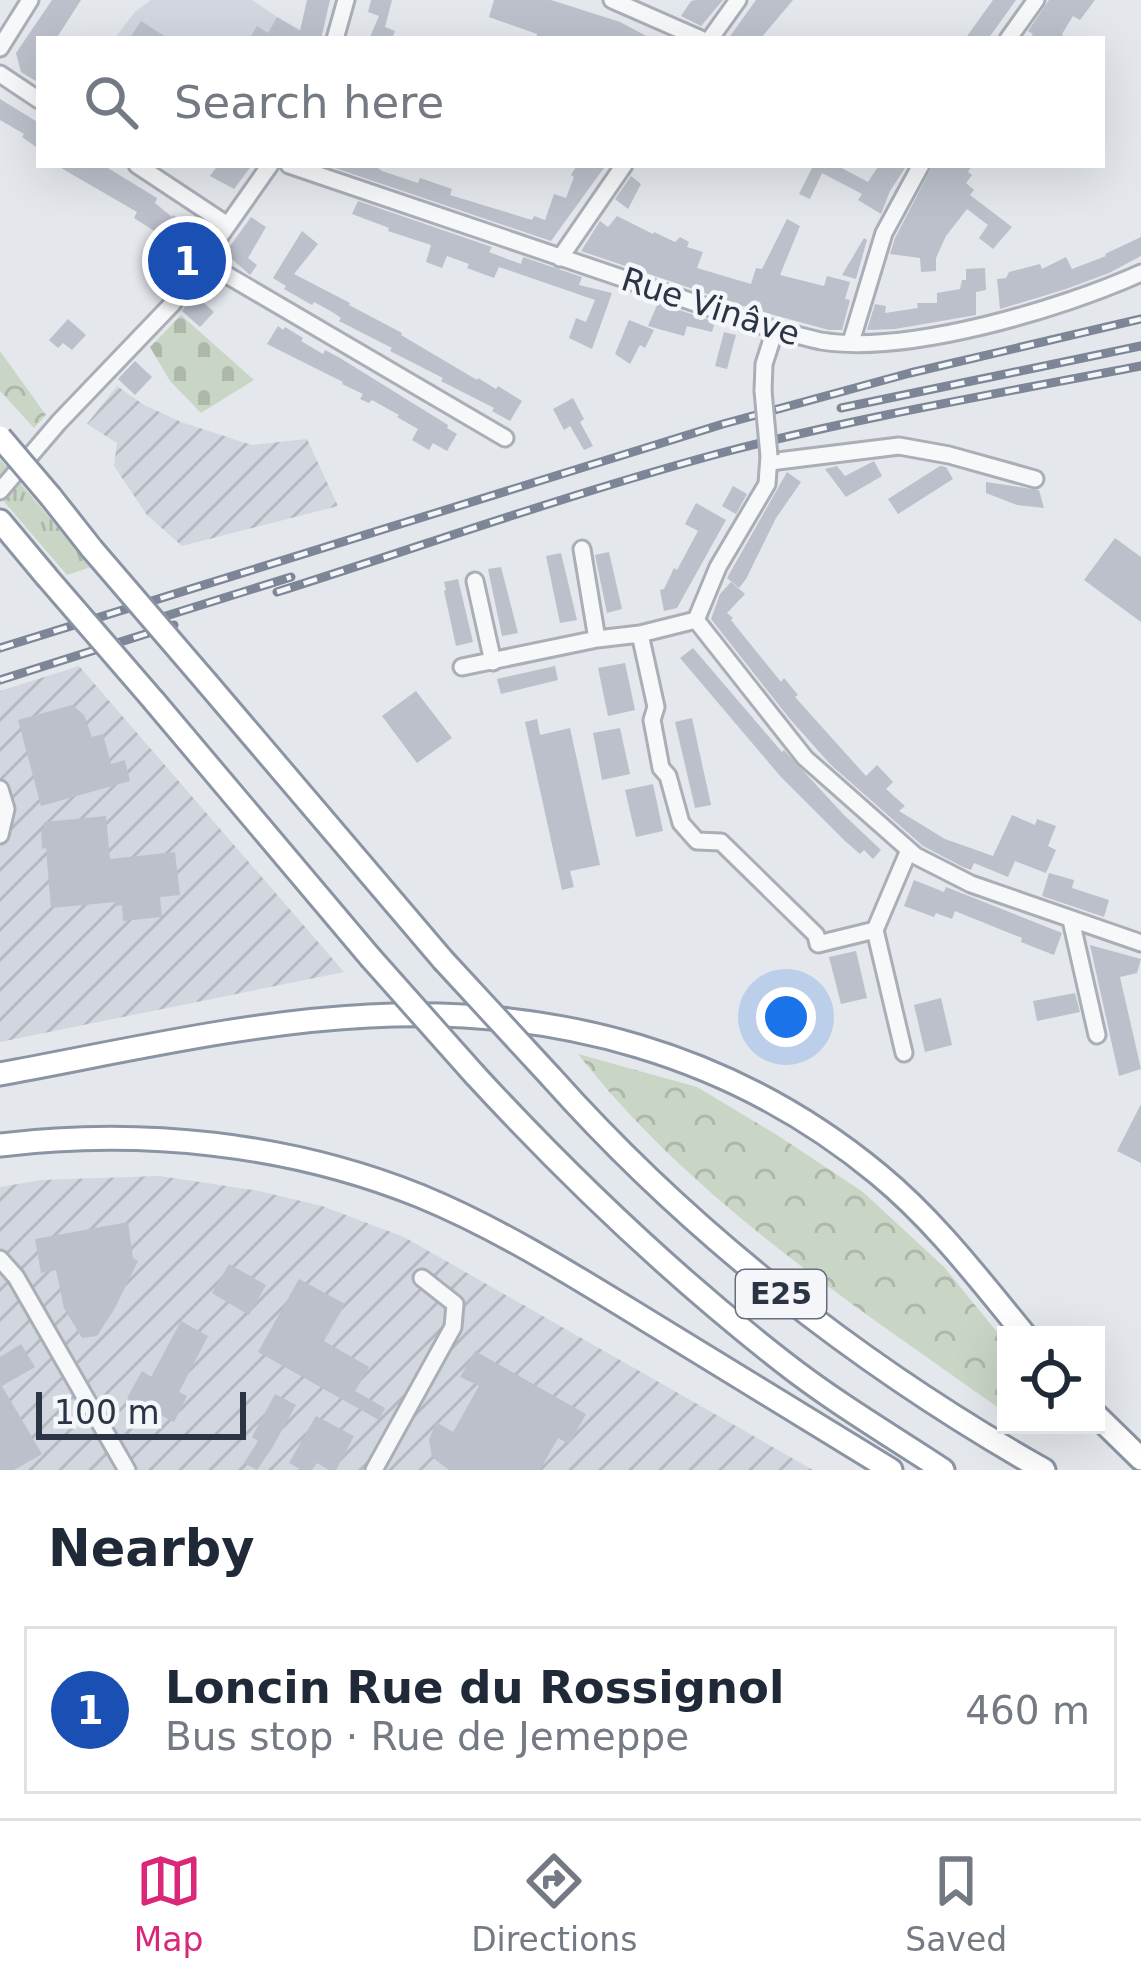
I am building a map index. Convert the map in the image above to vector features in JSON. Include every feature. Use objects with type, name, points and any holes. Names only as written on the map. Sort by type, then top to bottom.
[{"type":"highway","name":"E25","points":[[0,437],[443,960],[588,1119],[784,1297],[886,1370],[1044,1470]]},
{"type":"highway","name":"E25","points":[[6,528],[370,957],[548,1153],[684,1279],[785,1364],[943,1470]]},
{"type":"highway","points":[[0,1074],[246,1030],[370,1016],[463,1015],[554,1024],[636,1044],[742,1086],[845,1149],[922,1216],[1018,1326]]},
{"type":"highway","points":[[0,1145],[109,1138],[173,1140],[268,1152],[340,1169],[419,1196],[535,1253],[891,1470]]},
{"type":"highway","points":[[1105,1424],[1141,1460]]},
{"type":"street","points":[[0,48],[30,0]]},
{"type":"street","points":[[336,36],[346,0]]},
{"type":"street","points":[[612,0],[698,36]]},
{"type":"street","points":[[708,36],[739,0]]},
{"type":"street","points":[[1010,36],[1036,0]]},
{"type":"street","points":[[0,74],[36,98]]},
{"type":"street","points":[[142,168],[226,224]]},
{"type":"street","points":[[0,490],[173,303],[268,168]]},
{"type":"street","name":"Rue Vinâve","points":[[298,168],[824,341],[944,334],[1080,298],[1141,273]]},
{"type":"street","points":[[560,258],[622,168]]},
{"type":"street","points":[[851,342],[884,233],[919,168]]},
{"type":"street","points":[[203,261],[505,438]]},
{"type":"street","points":[[776,329],[764,364],[770,459],[767,484],[718,568],[697,620],[805,758],[909,850],[970,884],[1141,943]]},
{"type":"street","points":[[770,459],[899,446],[1035,479]]},
{"type":"street","points":[[582,549],[597,639]]},
{"type":"street","points":[[475,581],[493,662]]},
{"type":"street","points":[[462,668],[697,620]]},
{"type":"street","points":[[640,634],[656,707],[652,720],[661,768],[668,776],[681,823],[697,841],[721,842],[816,935],[818,944],[875,929]]},
{"type":"street","points":[[0,789],[5,809],[0,835]]},
{"type":"street","points":[[904,1053],[875,929],[909,850]]},
{"type":"street","points":[[1071,920],[1096,1035]]},
{"type":"street","points":[[0,1259],[16,1277],[127,1470]]},
{"type":"street","points":[[378,1469],[453,1327],[455,1304],[422,1278]]},
{"type":"shaded area","points":[[151,0],[252,0],[312,36],[116,36]]},
{"type":"shaded area","points":[[117,386],[181,422],[252,445],[307,439],[338,506],[182,546],[147,515],[114,466],[117,443],[87,424]]},
{"type":"shaded area","points":[[79,666],[344,972],[0,1042],[0,691]]},
{"type":"shaded area","points":[[160,1176],[322,1206],[404,1237],[813,1470],[0,1470],[0,1187],[42,1180]]},
{"type":"green space","points":[[181,315],[254,380],[201,413],[170,381],[150,347]]},
{"type":"green space","points":[[0,351],[46,415],[34,428],[0,391]]},
{"type":"green space","points":[[0,459],[91,567],[67,575],[0,497]]},
{"type":"green space","points":[[578,1054],[697,1087],[863,1192],[944,1267],[997,1332],[997,1407],[778,1248],[672,1157]]},
{"type":"building","points":[[52,0],[81,0],[58,36],[36,36],[36,81],[21,72],[16,53]]},
{"type":"building","points":[[307,0],[330,0],[322,36],[251,36],[257,26],[268,33],[277,17],[300,31]]},
{"type":"building","points":[[371,0],[392,0],[385,27],[395,31],[393,36],[370,36],[379,16],[368,12]]},
{"type":"building","points":[[494,0],[551,0],[620,22],[646,36],[537,36],[489,17]]},
{"type":"building","points":[[723,0],[701,26],[681,16],[691,1]]},
{"type":"building","points":[[756,0],[793,0],[763,36],[730,36]]},
{"type":"building","points":[[993,0],[1016,0],[990,36],[967,36]]},
{"type":"building","points":[[1049,0],[1095,0],[1080,20],[1073,16],[1063,36],[1031,36],[1028,31]]},
{"type":"building","points":[[141,21],[164,36],[131,36]]},
{"type":"building","points":[[0,99],[36,121],[36,147],[24,134],[0,120]]},
{"type":"building","points":[[61,168],[108,168],[157,198],[155,203],[187,224],[179,237],[166,229],[162,236],[134,218],[137,212]]},
{"type":"building","points":[[216,168],[250,168],[234,189],[210,176]]},
{"type":"building","points":[[335,168],[378,168],[418,183],[420,178],[452,189],[450,195],[545,220],[554,194],[566,198],[575,168],[604,168],[551,241]]},
{"type":"building","points":[[812,168],[842,168],[868,182],[877,168],[905,168],[881,214],[858,200],[862,194],[822,173],[810,199],[799,194]]},
{"type":"building","points":[[931,168],[970,168],[966,183],[974,190],[970,195],[1012,227],[993,249],[979,238],[988,225],[967,209],[946,236],[936,271],[921,272],[920,258],[890,254]]},
{"type":"building","points":[[631,176],[641,184],[628,209],[615,199]]},
{"type":"building","points":[[358,201],[492,247],[489,252],[521,264],[523,257],[582,277],[579,285],[612,293],[592,349],[569,338],[576,318],[586,322],[595,300],[499,267],[494,278],[447,256],[442,268],[426,262],[431,245],[352,214]]},
{"type":"building","points":[[617,216],[675,242],[680,237],[689,242],[687,247],[703,252],[697,268],[751,284],[787,219],[800,226],[780,275],[824,286],[827,276],[850,282],[842,330],[752,309],[581,251],[600,221],[608,227]]},
{"type":"building","points":[[251,217],[266,227],[248,258],[257,265],[250,275],[225,253]]},
{"type":"building","points":[[302,231],[318,244],[294,274],[522,401],[510,421],[339,321],[334,313],[284,289],[273,278]]},
{"type":"building","points":[[1141,237],[1141,256],[1109,273],[1000,309],[997,279],[1006,278],[1009,272],[1040,264],[1042,269],[1066,257],[1072,269]]},
{"type":"building","points":[[864,238],[856,279],[842,275]]},
{"type":"building","points":[[156,248],[178,263],[169,275],[148,260]]},
{"type":"building","points":[[985,268],[986,290],[976,292],[976,315],[867,330],[875,304],[886,306],[885,313],[918,308],[917,303],[937,303],[937,293],[960,289],[966,269]]},
{"type":"building","points":[[194,294],[214,312],[200,327],[182,311]]},
{"type":"building","points":[[658,303],[715,322],[712,332],[687,326],[684,336],[648,326]]},
{"type":"building","points":[[68,319],[86,335],[72,350],[63,343],[58,348],[49,340]]},
{"type":"building","points":[[629,320],[654,330],[630,364],[615,354]]},
{"type":"building","points":[[278,326],[448,425],[457,434],[447,451],[433,443],[429,450],[412,440],[418,429],[399,415],[372,400],[360,399],[363,394],[343,382],[267,344]]},
{"type":"building","points":[[724,332],[736,335],[727,369],[715,366]]},
{"type":"building","points":[[135,361],[152,377],[135,395],[118,379]]},
{"type":"building","points":[[573,398],[593,446],[584,450],[570,426],[564,430],[553,409]]},
{"type":"building","points":[[874,461],[882,476],[846,497],[825,469],[837,466],[845,476]]},
{"type":"building","points":[[940,466],[953,479],[898,514],[888,499]]},
{"type":"building","points":[[787,472],[801,482],[739,588],[727,578]]},
{"type":"building","points":[[986,482],[1039,490],[1044,508],[1017,505],[986,493]]},
{"type":"building","points":[[733,486],[747,494],[736,514],[722,506]]},
{"type":"building","points":[[696,503],[726,520],[677,608],[664,611],[660,590],[698,531],[685,524]]},
{"type":"building","points":[[1115,538],[1141,557],[1141,622],[1084,580]]},
{"type":"building","points":[[609,552],[622,609],[607,613],[595,555]]},
{"type":"building","points":[[561,553],[577,620],[560,623],[546,556]]},
{"type":"building","points":[[501,567],[518,633],[502,636],[488,569]]},
{"type":"building","points":[[458,579],[473,642],[456,646],[444,582]]},
{"type":"building","points":[[731,582],[745,594],[727,613],[731,620],[866,776],[877,765],[893,782],[886,789],[905,806],[899,811],[945,839],[993,856],[1012,815],[1035,825],[1037,819],[1056,826],[1048,846],[1056,850],[1046,873],[1015,861],[1008,877],[974,863],[971,870],[963,867],[923,846],[831,765],[711,619],[720,594]]},
{"type":"building","points":[[693,648],[782,752],[881,850],[873,859],[844,840],[781,777],[680,658]]},
{"type":"building","points":[[625,663],[635,710],[608,716],[598,668]]},
{"type":"building","points":[[555,666],[558,680],[501,694],[497,679]]},
{"type":"building","points":[[416,691],[452,738],[417,763],[382,716]]},
{"type":"building","points":[[72,705],[84,715],[92,737],[103,734],[111,764],[125,760],[130,781],[41,806],[18,720]]},
{"type":"building","points":[[692,718],[711,805],[695,808],[675,722]]},
{"type":"building","points":[[537,719],[540,735],[570,728],[600,865],[570,871],[574,887],[562,890],[525,722]]},
{"type":"building","points":[[620,728],[630,774],[602,780],[593,733]]},
{"type":"building","points":[[653,784],[663,831],[636,837],[625,790]]},
{"type":"building","points":[[106,816],[110,859],[175,852],[180,895],[160,897],[162,917],[123,921],[122,905],[116,902],[51,908],[46,848],[42,849],[44,822]]},
{"type":"building","points":[[1049,873],[1074,880],[1072,888],[1109,900],[1104,917],[1042,896]]},
{"type":"building","points":[[914,880],[944,892],[946,887],[1062,933],[1054,955],[955,911],[952,919],[904,906]]},
{"type":"building","points":[[1090,945],[1141,959],[1137,973],[1120,977],[1141,1069],[1119,1076]]},
{"type":"building","points":[[856,951],[867,998],[841,1004],[829,957]]},
{"type":"building","points":[[1075,993],[1080,1012],[1037,1021],[1033,1001]]},
{"type":"building","points":[[941,998],[952,1045],[925,1052],[914,1005]]},
{"type":"building","points":[[1141,1104],[1141,1163],[1117,1151]]},
{"type":"building","points":[[128,1222],[133,1258],[138,1261],[97,1336],[82,1338],[64,1308],[56,1270],[41,1273],[35,1239]]},
{"type":"building","points":[[229,1264],[266,1285],[249,1315],[212,1293]]},
{"type":"building","points":[[299,1279],[345,1304],[324,1341],[369,1367],[355,1391],[385,1408],[379,1420],[258,1352]]},
{"type":"building","points":[[181,1321],[208,1336],[179,1392],[187,1396],[174,1422],[127,1398],[142,1371],[151,1377]]},
{"type":"building","points":[[21,1344],[35,1367],[2,1386],[42,1454],[14,1470],[0,1470],[0,1357]]},
{"type":"building","points":[[475,1351],[586,1414],[569,1444],[558,1438],[540,1470],[449,1470],[432,1457],[429,1440],[436,1422],[453,1432],[479,1386],[460,1377]]},
{"type":"building","points":[[275,1394],[296,1405],[257,1470],[244,1463],[258,1441],[252,1437]]},
{"type":"building","points":[[316,1416],[354,1436],[336,1470],[317,1463],[312,1470],[302,1470],[289,1463]]},
{"type":"railway","points":[[0,648],[723,424],[910,373],[1141,319]]},
{"type":"railway","points":[[841,408],[1141,346]]},
{"type":"railway","points":[[277,592],[721,453],[1141,366]]},
{"type":"railway","points":[[153,620],[291,577]]},
{"type":"railway","points":[[0,680],[174,625]]},
{"type":"place","name":"Loncin Rue du Rossignol","points":[[187,261]]}]
